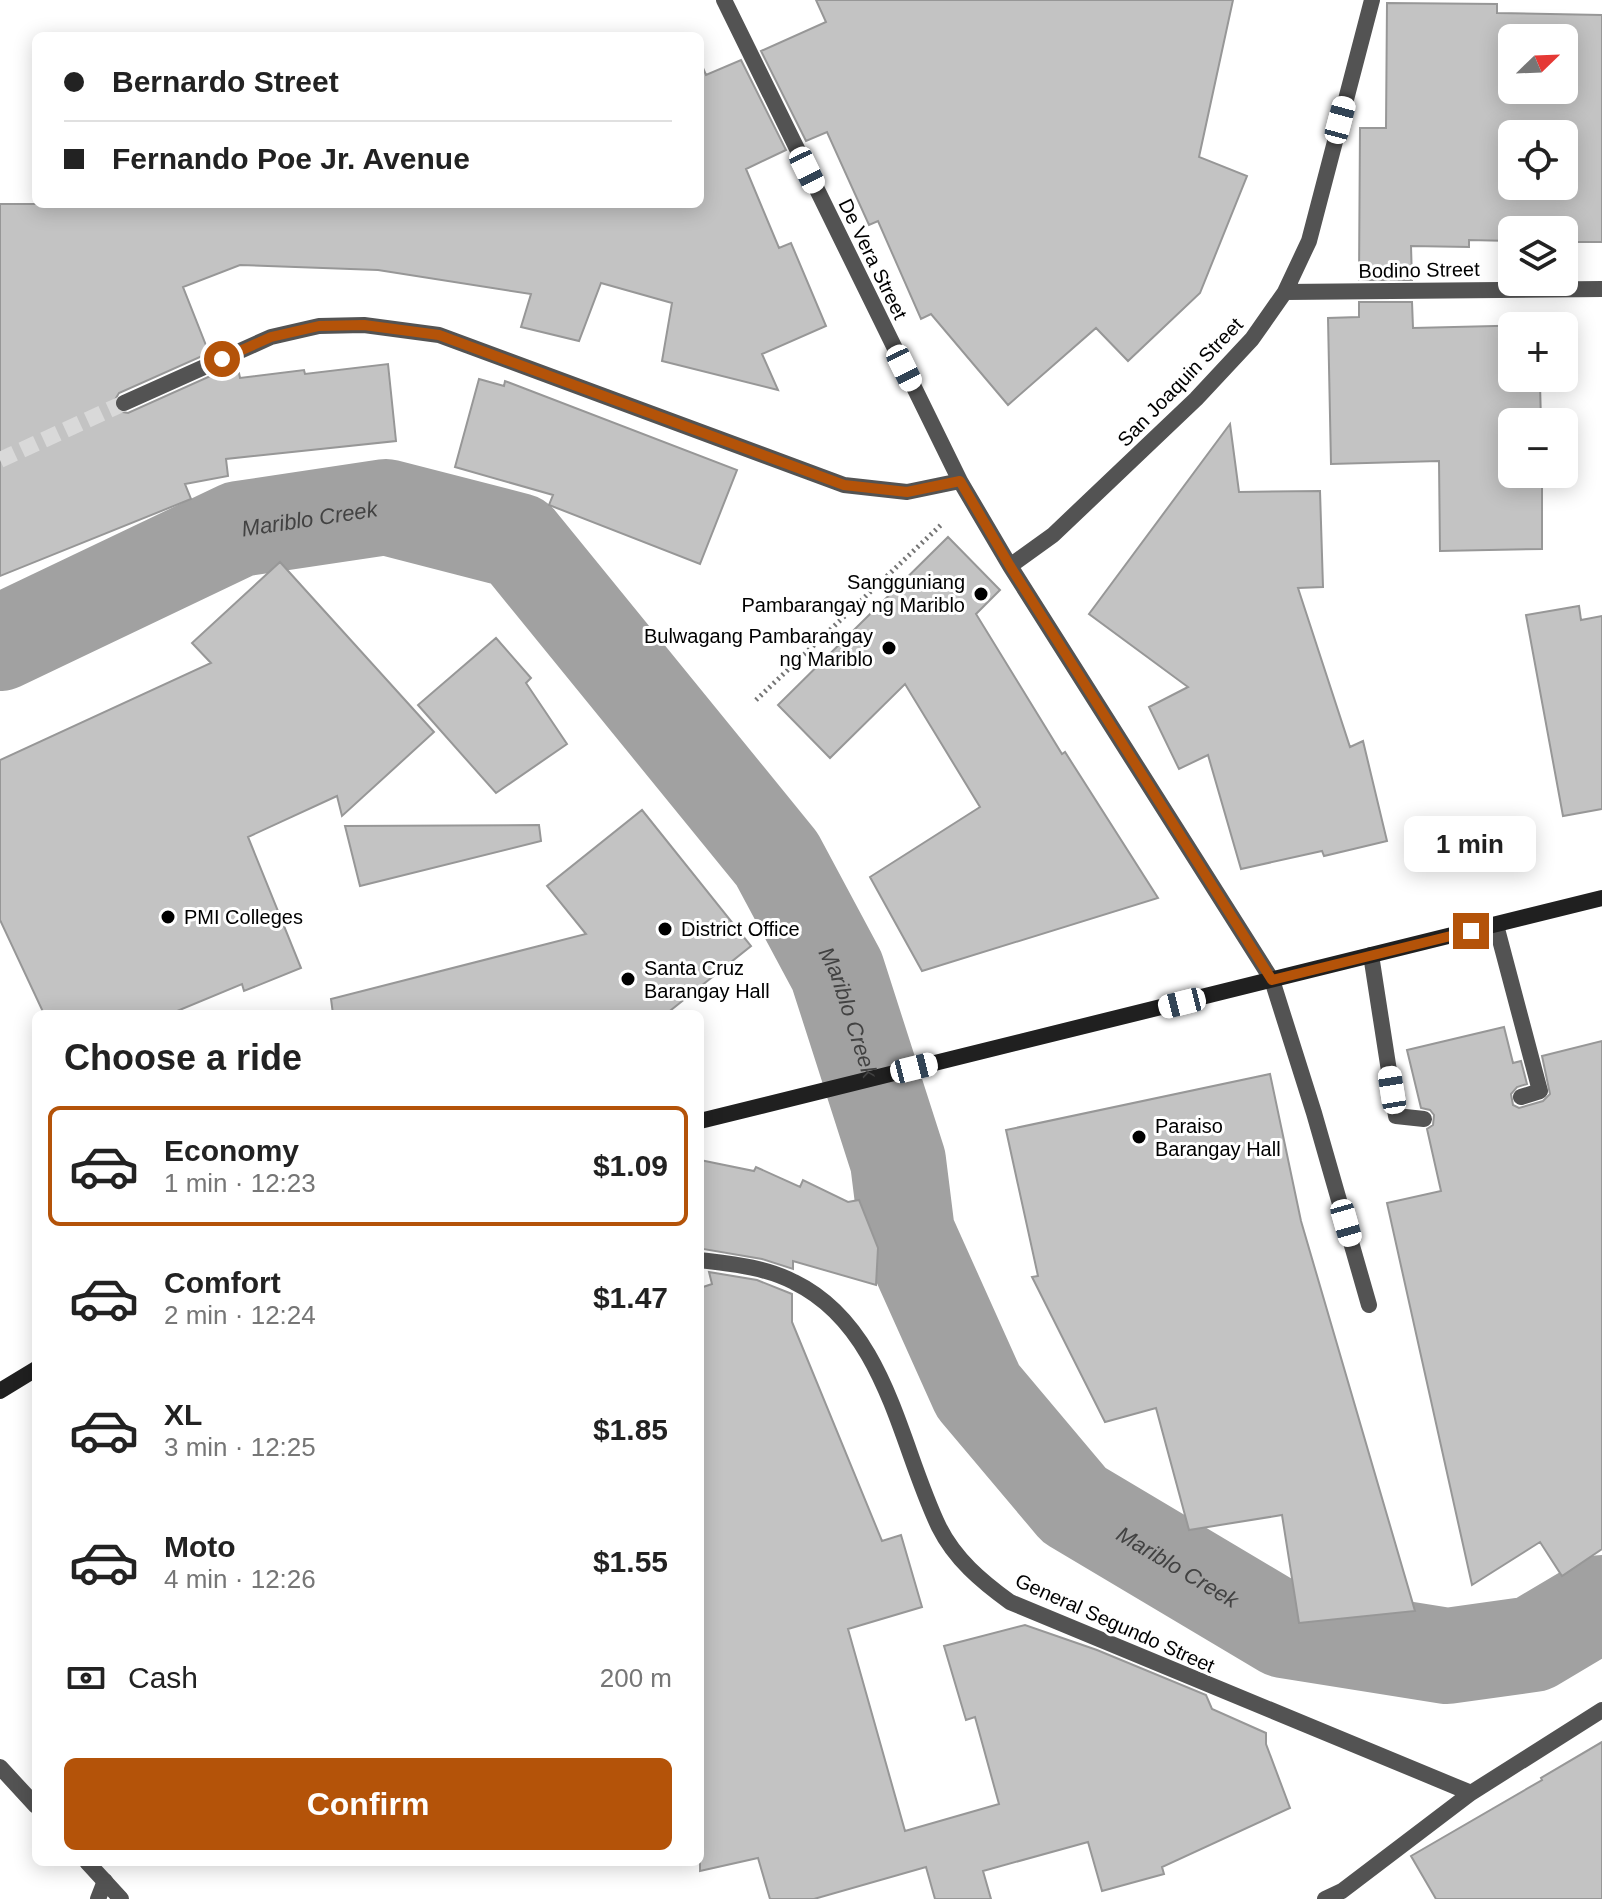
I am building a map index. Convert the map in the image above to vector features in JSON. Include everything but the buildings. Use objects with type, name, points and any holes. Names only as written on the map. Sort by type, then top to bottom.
[{"type":"main road","points":[[704,1120],[1602,898]]},
{"type":"main road","points":[[0,1391],[32,1371]]},
{"type":"street","name":"De Vera Street","points":[[724,0],[970,499],[1272,980],[1369,1305]]},
{"type":"street","name":"San Joaquin Street","points":[[1010,566],[1053,535],[1196,399],[1252,339],[1285,292],[1309,241],[1372,0]]},
{"type":"street","name":"Bodino Street","points":[[1285,292],[1602,289]]},
{"type":"street","points":[[124,403],[271,337],[319,326],[364,325],[439,335],[844,485],[907,492],[960,481]]},
{"type":"street","points":[[1496,925],[1540,1091],[1521,1097]]},
{"type":"street","points":[[1371,955],[1396,1116],[1424,1119]]},
{"type":"street","name":"General Segundo Street","points":[[704,1261],[759,1268],[796,1282],[835,1309],[859,1337],[878,1375],[940,1529],[959,1558],[982,1582],[1010,1602],[1471,1793]]},
{"type":"street","points":[[1325,1899],[1342,1891],[1471,1793],[1602,1710]]},
{"type":"street","points":[[0,1767],[32,1802]]},
{"type":"street","points":[[91,1866],[121,1899]]},
{"type":"street","points":[[98,1899],[105,1881]]},
{"type":"path","points":[[756,700],[970,499]]},
{"type":"waterway","name":"Mariblo Creek","points":[[0,643],[239,529],[386,507],[518,541],[777,859],[837,971],[898,1161],[907,1233],[978,1391],[1074,1505],[1284,1630],[1447,1656],[1533,1644],[1602,1603]]},
{"type":"tunnel","points":[[0,460],[124,403]]},
{"type":"place","name":"Sangguniang Pambarangay ng Mariblo","points":[[981,594]]},
{"type":"place","name":"Bulwagang Pambarangay ng Mariblo","points":[[889,648]]},
{"type":"place","name":"PMI Colleges","points":[[168,917]]},
{"type":"place","name":"District Office","points":[[665,929]]},
{"type":"place","name":"Santa Cruz Barangay Hall","points":[[628,979]]},
{"type":"place","name":"Paraiso Barangay Hall","points":[[1139,1137]]},
{"type":"route","points":[[222,359],[271,337],[319,326],[364,325],[439,335],[844,485],[907,492],[960,481],[1010,566],[1272,980],[1471,931]]}]
